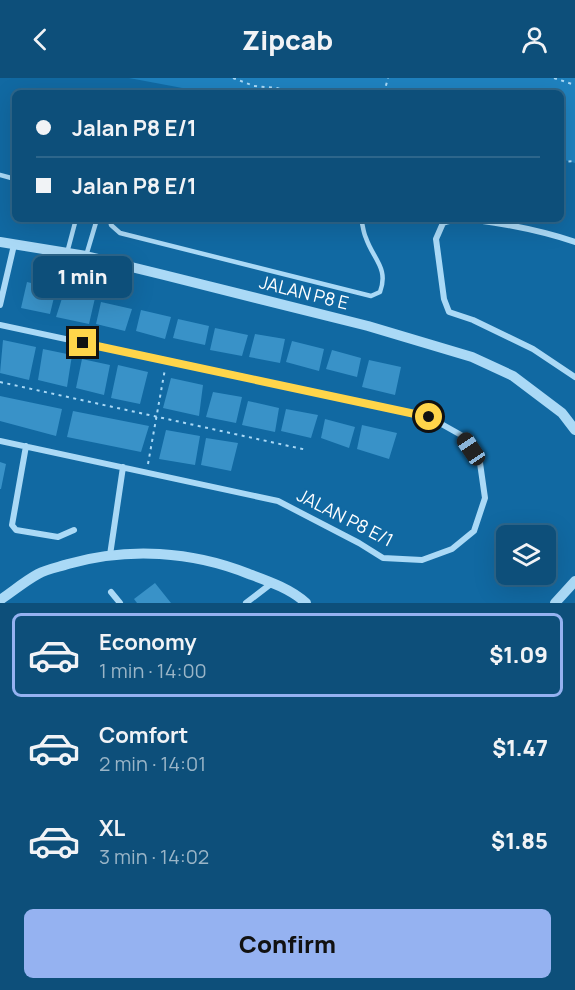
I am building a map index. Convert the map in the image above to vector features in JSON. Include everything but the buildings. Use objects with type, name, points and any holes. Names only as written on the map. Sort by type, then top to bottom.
[{"type":"street","points":[[445,222],[436,239],[444,299],[448,312],[473,320],[533,349],[575,376]]},
{"type":"street","points":[[483,222],[555,235],[575,242]]},
{"type":"street","name":"JALAN P8 E","points":[[0,242],[86,256],[368,326],[472,357],[513,376],[562,412],[575,430]]},
{"type":"street","points":[[0,304],[14,245]]},
{"type":"street","name":"JALAN P8 E/1","points":[[0,325],[429,417],[461,435],[480,463],[485,498],[474,531],[452,549],[422,560],[383,558],[278,501],[0,441]]},
{"type":"street","points":[[26,446],[12,525],[16,530],[58,537],[74,530]]},
{"type":"street","points":[[110,555],[123,467]]},
{"type":"street","points":[[0,600],[38,574],[84,559],[110,555],[156,553],[198,558],[231,567],[272,583],[306,603]]},
{"type":"street","points":[[555,603],[569,595],[575,581]]},
{"type":"street","points":[[246,603],[272,583]]},
{"type":"street","points":[[111,592],[120,603]]},
{"type":"lane","points":[[67,253],[75,222]]},
{"type":"lane","points":[[86,256],[96,222]]},
{"type":"lane","points":[[110,222],[120,233],[371,296],[380,292],[384,282],[381,267],[366,239],[362,222]]},
{"type":"path","points":[[233,78],[254,86],[283,90]]},
{"type":"path","points":[[554,78],[575,85]]},
{"type":"path","points":[[146,471],[166,361]]},
{"type":"path","points":[[0,382],[307,450]]},
{"type":"shaded area","points":[[129,78],[575,78],[575,163],[564,160],[564,90],[193,90]]},
{"type":"route","points":[[83,343],[429,417]]}]
